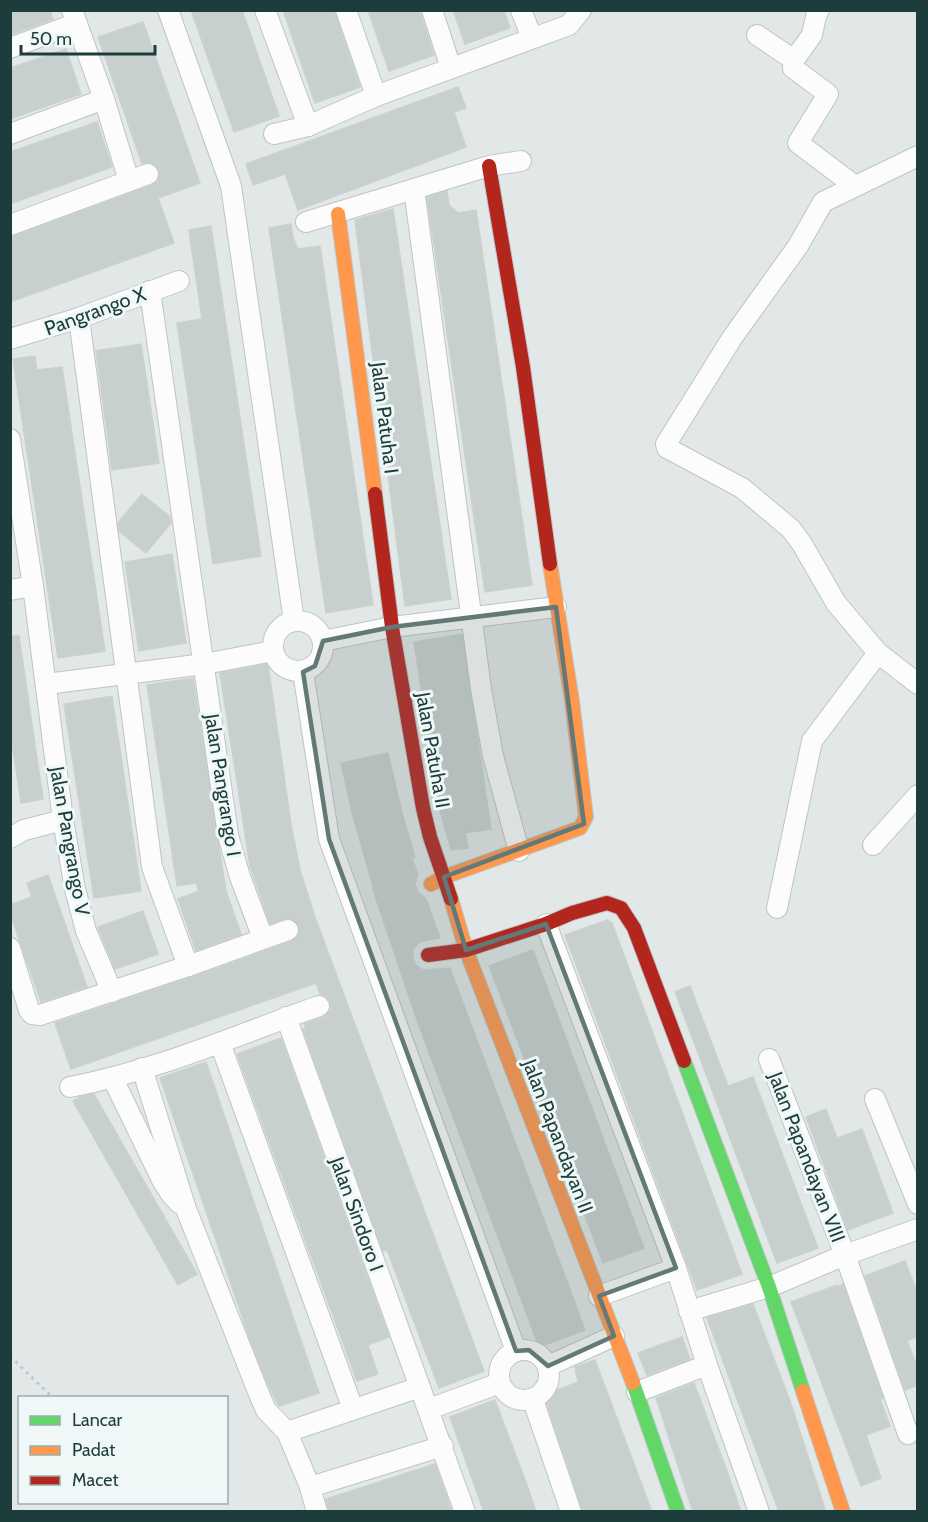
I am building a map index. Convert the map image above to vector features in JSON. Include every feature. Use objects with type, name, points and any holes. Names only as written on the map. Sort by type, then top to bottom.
[{"type":"street","points":[[168,10],[231,186],[294,621]]},
{"type":"street","points":[[265,10],[308,126]]},
{"type":"street","points":[[346,10],[376,96]]},
{"type":"street","points":[[432,10],[452,68]]},
{"type":"street","points":[[521,10],[532,38]]},
{"type":"street","points":[[274,134],[308,126],[376,96],[569,25],[581,10]]},
{"type":"street","points":[[819,10],[812,35],[794,60],[793,68],[828,94],[798,143],[855,186]]},
{"type":"street","points":[[10,48],[74,17],[104,99],[129,181]]},
{"type":"street","points":[[757,35],[794,60]]},
{"type":"street","points":[[10,134],[104,99]]},
{"type":"street","points":[[918,156],[823,202],[798,246],[732,338],[666,444],[667,448],[742,488],[791,529],[836,603],[878,653],[918,684]]},
{"type":"street","points":[[306,222],[489,166],[521,161]]},
{"type":"street","points":[[431,884],[444,877],[580,828],[586,817],[572,700],[556,607],[523,367],[489,166]]},
{"type":"street","points":[[10,225],[148,174]]},
{"type":"street","points":[[414,189],[481,689],[493,756],[519,851]]},
{"type":"street","name":"Jalan Patuha I","points":[[338,214],[392,627]]},
{"type":"street","name":"Pangrango X","points":[[10,339],[79,318],[179,281]]},
{"type":"street","name":"Jalan Pangrango I","points":[[150,291],[228,835],[240,877],[263,938]]},
{"type":"street","points":[[79,318],[152,867],[188,966]]},
{"type":"street","name":"Jalan Pangrango V","points":[[10,439],[33,586],[63,820],[75,889],[86,931],[112,992]]},
{"type":"street","points":[[10,590],[33,586]]},
{"type":"street","points":[[323,641],[392,627],[556,607]]},
{"type":"street","points":[[294,621],[307,622],[318,630],[323,641],[322,655],[315,666],[303,672],[290,670],[279,663],[273,651],[274,638],[282,627],[294,621]]},
{"type":"street","name":"Jalan Patuha II","points":[[392,627],[423,808],[466,950]]},
{"type":"street","points":[[46,684],[204,664],[273,651]]},
{"type":"street","points":[[777,908],[812,741],[878,653]]},
{"type":"street","points":[[303,672],[329,839],[516,1351]]},
{"type":"street","points":[[873,845],[918,795]]},
{"type":"street","points":[[10,838],[24,830],[63,820]]},
{"type":"street","points":[[428,955],[466,950],[607,903],[621,908],[634,928],[769,1287],[843,1512]]},
{"type":"street","points":[[546,924],[676,1268],[707,1365],[759,1512]]},
{"type":"street","points":[[10,948],[28,1010],[32,1014],[40,1015],[288,930]]},
{"type":"street","name":"Jalan Papandayan II","points":[[466,950],[637,1392],[678,1512]]},
{"type":"street","points":[[70,1087],[112,1079],[220,1043],[319,1005]]},
{"type":"street","name":"Jalan Sindoro I","points":[[286,1017],[465,1512]]},
{"type":"street","points":[[220,1043],[353,1409]]},
{"type":"street","name":"Jalan Papandayan VIII","points":[[769,1059],[845,1255],[908,1434]]},
{"type":"street","points":[[142,1068],[186,1209],[266,1410],[287,1432],[310,1487],[317,1512]]},
{"type":"street","points":[[112,1079],[162,1180],[171,1194],[186,1209]]},
{"type":"street","points":[[875,1100],[918,1204]]},
{"type":"street","points":[[689,1311],[769,1287],[845,1255],[918,1229]]},
{"type":"street","points":[[599,1296],[676,1268]]},
{"type":"street","points":[[548,1366],[614,1336]]},
{"type":"street","points":[[529,1350],[541,1355],[548,1366],[549,1380],[543,1392],[533,1400],[520,1400],[508,1394],[500,1383],[499,1370],[505,1358],[516,1351],[529,1350]]},
{"type":"street","points":[[637,1392],[707,1365]]},
{"type":"street","points":[[429,1410],[500,1383]]},
{"type":"street","points":[[287,1432],[420,1387]]},
{"type":"street","points":[[533,1400],[571,1512]]},
{"type":"street","points":[[310,1487],[443,1446]]},
{"type":"path","points":[[10,1356],[51,1396]]},
{"type":"highlighted area","points":[[556,607],[584,824],[444,877],[466,950],[546,924],[676,1268],[599,1296],[614,1336],[548,1366],[529,1350],[516,1351],[329,839],[303,672],[315,666],[323,641],[392,627]]},
{"type":"building","points":[[10,10],[50,10],[53,19],[10,35]]},
{"type":"building","points":[[191,10],[242,10],[279,116],[234,132]]},
{"type":"building","points":[[283,10],[334,10],[360,87],[315,103]]},
{"type":"building","points":[[368,10],[419,10],[434,55],[389,71]]},
{"type":"building","points":[[453,10],[504,10],[510,28],[465,44]]},
{"type":"building","points":[[143,22],[200,183],[158,198],[174,243],[10,302],[10,237],[158,181],[159,170],[156,165],[141,161],[98,37]]},
{"type":"building","points":[[66,49],[81,94],[10,119],[10,68]]},
{"type":"building","points":[[458,87],[466,108],[454,112],[466,147],[298,210],[285,174],[253,185],[246,164]]},
{"type":"building","points":[[97,122],[112,167],[10,204],[10,152]]},
{"type":"building","points":[[447,191],[449,205],[458,213],[476,210],[532,585],[485,592],[427,197]]},
{"type":"building","points":[[393,209],[451,599],[405,606],[355,220]]},
{"type":"building","points":[[291,224],[293,238],[298,249],[320,246],[373,605],[326,613],[269,228]]},
{"type":"building","points":[[211,226],[261,556],[213,564],[177,323],[202,319],[189,230]]},
{"type":"building","points":[[141,344],[159,463],[112,470],[96,351]]},
{"type":"building","points":[[35,356],[37,370],[62,367],[105,651],[58,658],[13,359]]},
{"type":"building","points":[[142,494],[170,517],[171,523],[146,553],[119,531],[118,523]]},
{"type":"building","points":[[172,554],[186,643],[139,651],[125,562]]},
{"type":"building","points":[[462,634],[491,829],[465,833],[468,848],[451,850],[440,810],[414,642]]},
{"type":"building","points":[[10,636],[19,636],[43,799],[21,803],[10,729]]},
{"type":"building","points":[[268,664],[291,824],[300,870],[315,917],[484,1371],[439,1388],[387,1250],[383,1251],[303,1029],[306,1029],[304,1024],[324,1017],[331,1009],[330,1001],[326,996],[320,994],[316,983],[71,1069],[55,1023],[192,977],[292,941],[297,937],[299,927],[295,921],[285,919],[270,924],[250,866],[220,673]]},
{"type":"building","points":[[193,678],[226,891],[241,934],[196,951],[178,899],[199,891],[196,883],[177,886],[147,685]]},
{"type":"building","points":[[112,696],[141,891],[94,898],[64,704]]},
{"type":"building","points":[[388,753],[415,857],[412,858],[418,875],[415,883],[417,891],[426,899],[440,938],[419,942],[413,950],[413,958],[416,965],[423,970],[450,968],[585,1330],[539,1347],[417,1020],[373,890],[353,816],[341,763]]},
{"type":"building","points":[[48,875],[87,987],[41,1002],[10,913],[10,905],[32,897],[27,883]]},
{"type":"building","points":[[143,911],[158,954],[115,969],[98,927]]},
{"type":"building","points":[[607,920],[612,923],[742,1274],[697,1290],[565,935]]},
{"type":"building","points":[[533,950],[644,1248],[603,1263],[489,966]]},
{"type":"building","points":[[690,986],[728,1086],[753,1077],[818,1248],[777,1263],[675,992]]},
{"type":"building","points":[[281,1038],[389,1337],[368,1345],[378,1374],[357,1381],[237,1054]]},
{"type":"building","points":[[206,1062],[319,1393],[279,1406],[251,1342],[160,1078]]},
{"type":"building","points":[[94,1094],[197,1274],[178,1285],[73,1101]]},
{"type":"building","points":[[826,1109],[837,1138],[862,1129],[893,1213],[848,1230],[806,1117]]},
{"type":"building","points":[[905,1261],[918,1295],[918,1337],[907,1341],[918,1369],[918,1385],[905,1390],[865,1276]]},
{"type":"building","points":[[843,1284],[883,1398],[880,1399],[890,1426],[866,1435],[881,1478],[861,1486],[791,1302]]},
{"type":"building","points":[[753,1304],[791,1404],[826,1512],[779,1512],[707,1318]]},
{"type":"building","points":[[682,1337],[690,1359],[647,1375],[638,1353]]},
{"type":"building","points":[[595,1360],[652,1512],[583,1512],[544,1395],[578,1382],[575,1367]]},
{"type":"building","points":[[694,1383],[741,1512],[693,1512],[656,1398]]},
{"type":"building","points":[[495,1400],[536,1512],[484,1512],[450,1417]]},
{"type":"building","points":[[435,1464],[452,1512],[329,1512],[326,1499]]},
{"type":"traffic: fast","points":[[684,1061],[769,1287],[803,1391]]},
{"type":"traffic: fast","points":[[633,1383],[678,1512]]},
{"type":"traffic: slow","points":[[338,214],[375,494]]},
{"type":"traffic: slow","points":[[431,884],[444,877],[580,828],[586,817],[572,701],[550,564]]},
{"type":"traffic: slow","points":[[451,899],[466,950],[633,1383]]},
{"type":"traffic: slow","points":[[803,1391],[843,1512]]},
{"type":"traffic: jam","points":[[489,166],[523,367],[550,564]]},
{"type":"traffic: jam","points":[[375,494],[392,627],[423,808],[430,837],[451,899]]},
{"type":"traffic: jam","points":[[428,955],[466,950],[607,903],[621,908],[634,928],[684,1061]]}]
